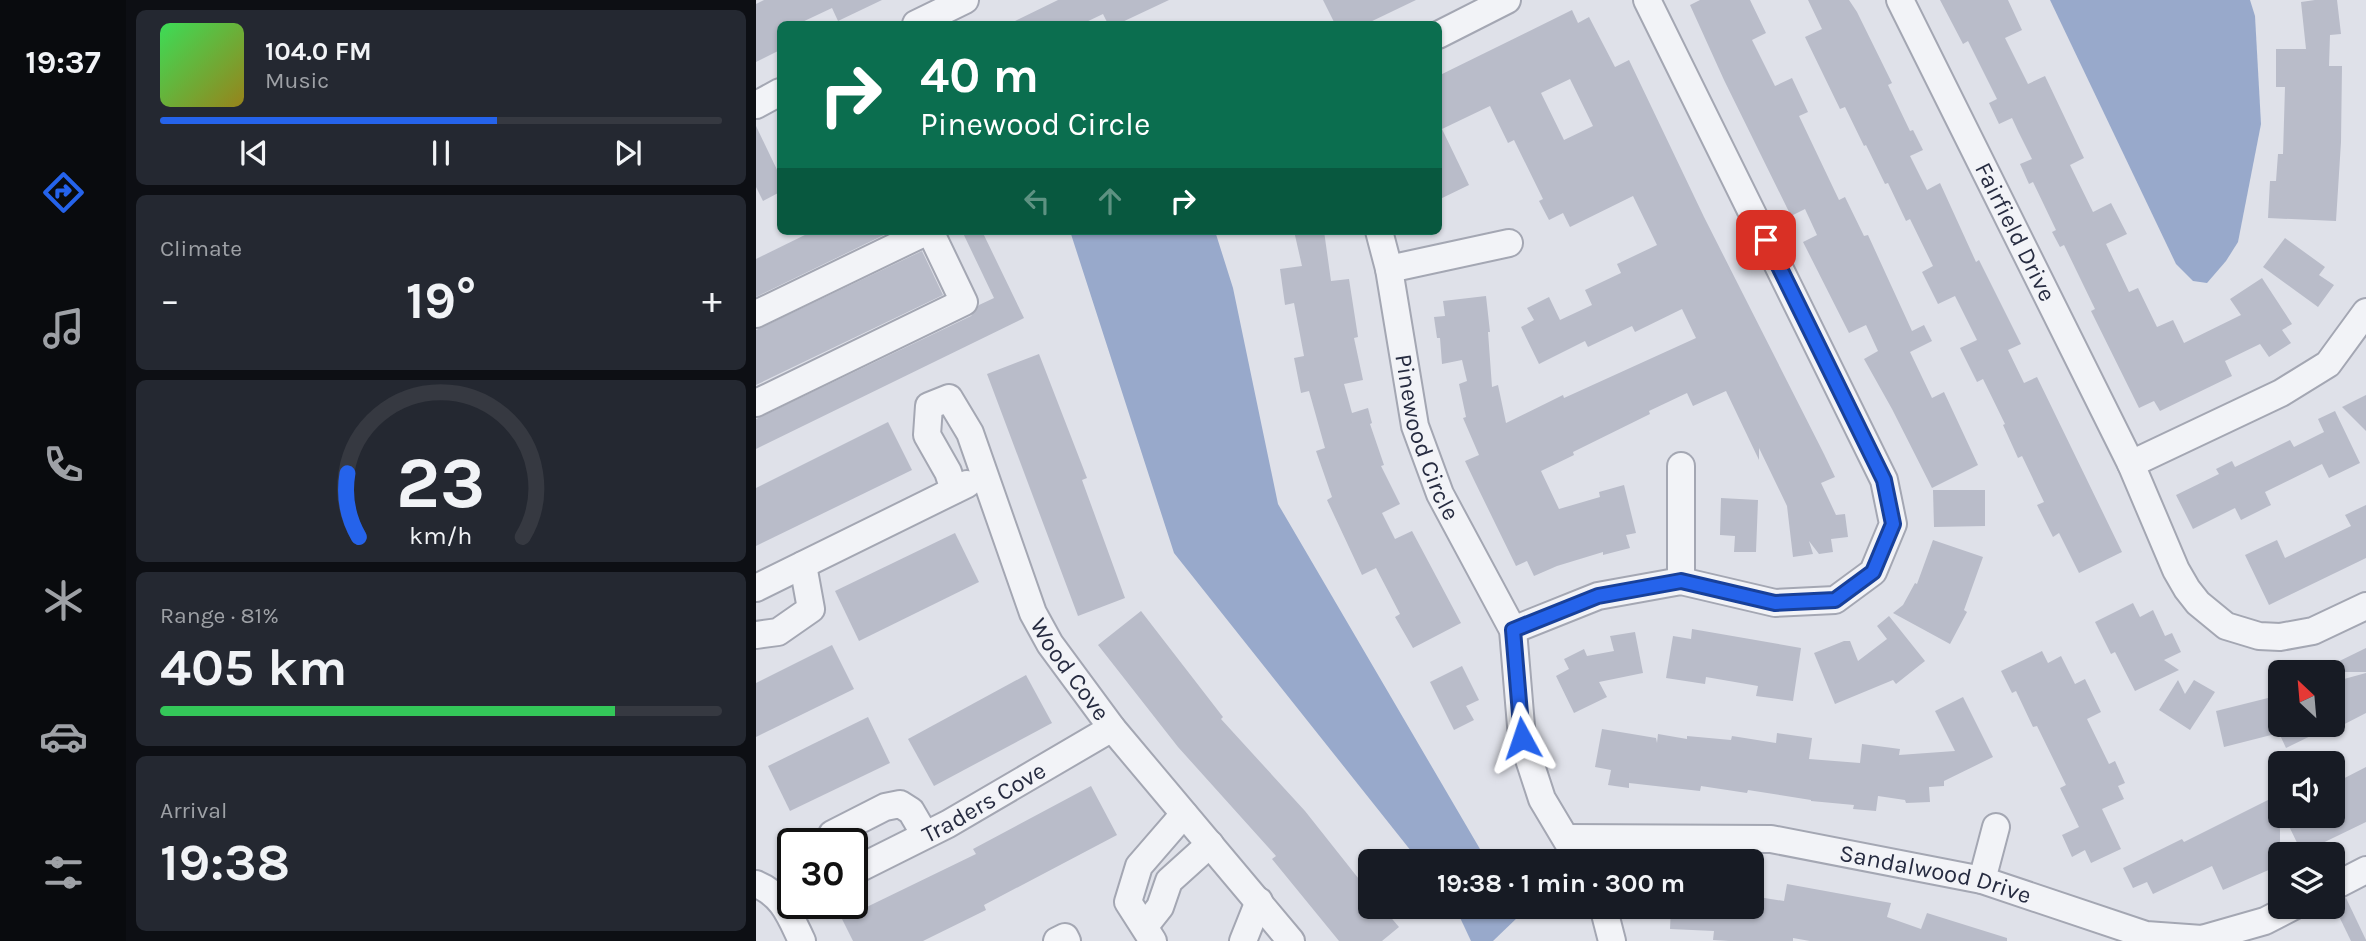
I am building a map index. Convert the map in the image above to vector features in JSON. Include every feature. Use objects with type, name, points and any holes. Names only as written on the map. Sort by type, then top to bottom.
[{"type":"street","points":[[922,21],[965,0]]},
{"type":"street","points":[[1442,33],[1507,0]]},
{"type":"street","points":[[1513,630],[1598,596],[1681,581],[1775,603],[1835,600],[1873,572],[1893,524],[1884,480],[1647,0]]},
{"type":"street","name":"Fairfield Drive","points":[[1900,0],[2131,464],[2176,570],[2187,589],[2198,603],[2226,626],[2259,636],[2295,635],[2331,624],[2366,606]]},
{"type":"street","points":[[756,105],[777,94]]},
{"type":"street","points":[[756,314],[921,235]]},
{"type":"street","points":[[756,403],[964,302],[931,235]]},
{"type":"street","name":"Pinewood Circle","points":[[1380,235],[1389,269],[1415,426],[1440,494],[1513,630],[1522,738],[1542,799],[1572,849]]},
{"type":"street","points":[[1389,269],[1509,243]]},
{"type":"street","points":[[2131,464],[2281,393],[2328,364],[2366,312]]},
{"type":"street","name":"Wood Cove","points":[[954,490],[948,472],[927,435],[929,406],[949,398],[970,433],[1033,614],[1049,644],[1112,728],[1291,941]]},
{"type":"street","points":[[1681,466],[1681,581]]},
{"type":"street","points":[[756,588],[984,475]]},
{"type":"street","points":[[756,635],[778,632],[811,609],[803,565]]},
{"type":"street","name":"Traders Cove","points":[[868,865],[1112,728]]},
{"type":"street","points":[[846,828],[886,807],[900,804],[911,811],[925,835]]},
{"type":"street","points":[[1149,933],[1128,902],[1139,866],[1185,814]]},
{"type":"street","points":[[1982,880],[1996,827]]},
{"type":"street","name":"Sandalwood Drive","points":[[1566,838],[1771,839],[1982,880],[2146,935],[2202,939],[2269,919]]},
{"type":"street","points":[[1149,933],[1169,881],[1210,844]]},
{"type":"street","points":[[2345,881],[2366,870]]},
{"type":"street","points":[[756,884],[777,895]]},
{"type":"street","points":[[1243,941],[1259,901]]},
{"type":"street","points":[[794,919],[802,941]]},
{"type":"street","points":[[1606,919],[1612,941]]},
{"type":"street","points":[[1056,941],[1065,937],[1067,941]]},
{"type":"water","points":[[2050,0],[2250,0],[2255,16],[2261,124],[2238,242],[2207,283],[2193,281],[2176,264]]},
{"type":"water","points":[[1071,235],[1216,235],[1233,288],[1278,504],[1480,849],[1409,849],[1174,553]]},
{"type":"water","points":[[1461,919],[1516,919],[1493,941],[1471,941]]},
{"type":"building","points":[[764,0],[882,0],[838,21],[832,8],[804,21],[777,21],[777,52],[756,62],[756,4]]},
{"type":"building","points":[[1058,0],[1169,0],[1124,21],[1106,21],[1103,14],[1088,21],[1015,21]]},
{"type":"building","points":[[1323,0],[1416,0],[1372,21],[1334,21]]},
{"type":"building","points":[[1700,0],[1750,0],[1766,33],[1752,40],[1775,86],[1792,78],[1808,112],[1799,116],[1839,200],[1845,197],[1864,236],[1868,235],[1912,331],[1924,325],[1932,341],[1910,352],[1932,398],[1944,392],[1978,465],[1932,488],[1864,359],[1878,351],[1866,325],[1849,333],[1803,242],[1817,235],[1805,209],[1791,216],[1724,80],[1690,5]]},
{"type":"building","points":[[1808,0],[1849,0],[1857,12],[1892,83],[1888,85],[1910,131],[1913,130],[1923,150],[1910,156],[1927,190],[1940,183],[1976,262],[1979,260],[2021,344],[2008,350],[2024,383],[2037,377],[2122,552],[2079,573],[2059,533],[2053,537],[2037,505],[2044,502],[2022,456],[2018,458],[1983,379],[1977,382],[1960,348],[1977,340],[1955,296],[1938,304],[1922,272],[1933,266],[1910,219],[1906,221],[1845,107],[1840,109],[1805,37],[1822,29]]},
{"type":"building","points":[[1940,0],[2008,0],[2022,30],[2005,38],[2028,84],[2045,76],[2084,158],[2070,165],[2093,212],[2111,203],[2127,234],[2106,244],[2129,292],[2138,288],[2157,327],[2173,320],[2184,343],[2241,315],[2230,299],[2262,278],[2292,324],[2282,330],[2291,343],[2269,357],[2260,344],[2225,361],[2232,376],[2160,411],[2154,401],[2139,408],[2091,311],[2095,309],[2064,245],[2060,247],[2052,232],[2056,230],[2033,182],[2029,184],[2020,164],[2032,159],[2012,118],[1999,124],[1989,103],[1997,99],[1968,41],[1963,44]]},
{"type":"building","points":[[2337,0],[2341,34],[2330,35],[2329,66],[2342,66],[2336,221],[2268,218],[2270,181],[2276,181],[2278,154],[2283,154],[2285,87],[2276,87],[2276,49],[2306,49],[2301,2]]},
{"type":"building","points":[[1572,10],[1578,23],[1589,17],[1615,67],[1629,60],[1704,217],[1835,477],[1821,483],[1836,515],[1845,514],[1848,537],[1831,539],[1833,552],[1819,554],[1809,541],[1813,554],[1793,557],[1787,506],[1759,448],[1759,460],[1726,391],[1693,406],[1687,393],[1541,471],[1559,509],[1600,497],[1599,492],[1624,485],[1636,533],[1626,535],[1630,548],[1603,555],[1603,552],[1534,576],[1527,561],[1516,566],[1465,461],[1479,455],[1463,418],[1466,417],[1459,384],[1467,381],[1462,360],[1442,364],[1440,338],[1437,338],[1434,317],[1445,316],[1443,301],[1486,296],[1492,387],[1498,385],[1506,423],[1563,395],[1564,398],[1696,338],[1682,309],[1635,332],[1632,326],[1588,347],[1585,341],[1539,364],[1521,327],[1534,320],[1527,308],[1549,297],[1560,320],[1592,305],[1585,290],[1621,273],[1617,264],[1657,245],[1633,196],[1570,227],[1563,213],[1549,220],[1539,201],[1543,199],[1514,140],[1508,143],[1490,106],[1442,129],[1442,74]],"holes":[[[1570,79],[1593,126],[1564,140],[1541,93]]]},
{"type":"building","points":[[756,126],[777,170],[777,194],[763,201],[756,187]]},
{"type":"building","points":[[1442,129],[1469,185],[1442,198]]},
{"type":"building","points":[[805,235],[884,235],[756,297],[756,259]]},
{"type":"building","points":[[964,235],[984,235],[1024,318],[756,449],[756,419],[971,316],[979,305],[994,298]]},
{"type":"building","points":[[1295,235],[1325,235],[1331,281],[1349,279],[1358,337],[1354,338],[1363,380],[1344,384],[1352,413],[1368,408],[1372,423],[1370,424],[1384,465],[1381,466],[1400,504],[1382,513],[1395,539],[1412,531],[1461,623],[1413,648],[1395,617],[1400,614],[1376,568],[1362,575],[1327,500],[1332,497],[1316,451],[1325,448],[1309,391],[1301,393],[1294,358],[1304,356],[1294,303],[1285,305],[1280,269],[1302,266]]},
{"type":"building","points":[[2285,238],[2325,267],[2319,275],[2334,285],[2318,307],[2263,267]]},
{"type":"building","points":[[922,251],[943,295],[756,385],[756,330]]},
{"type":"building","points":[[1039,354],[1087,478],[1082,480],[1125,598],[1078,616],[987,374]]},
{"type":"building","points":[[2366,395],[2366,431],[2342,407]]},
{"type":"building","points":[[2335,411],[2360,463],[2329,478],[2322,464],[2265,492],[2271,505],[2241,520],[2235,508],[2193,529],[2176,495],[2219,474],[2216,469],[2232,461],[2235,467],[2290,440],[2294,447],[2324,432],[2318,419]]},
{"type":"building","points":[[888,422],[912,470],[756,546],[756,488]]},
{"type":"building","points":[[1933,490],[1985,490],[1985,526],[1934,527]]},
{"type":"building","points":[[1721,498],[1758,500],[1756,552],[1734,552],[1735,536],[1720,535]]},
{"type":"building","points":[[2366,505],[2366,558],[2269,605],[2245,555],[2277,540],[2285,558],[2351,526],[2345,515]]},
{"type":"building","points":[[955,533],[979,582],[859,641],[835,591]]},
{"type":"building","points":[[1933,540],[1983,557],[1964,610],[1967,612],[1950,644],[1893,613],[1903,605],[1915,583],[1917,584]]},
{"type":"building","points":[[2133,603],[2140,617],[2153,610],[2165,636],[2172,633],[2181,652],[2164,660],[2179,670],[2135,691],[2115,652],[2111,654],[2095,622]]},
{"type":"building","points":[[1141,611],[1223,717],[1221,719],[1305,811],[1358,878],[1358,919],[1392,919],[1399,927],[1382,941],[1339,941],[1272,859],[1276,856],[1178,747],[1098,645]]},
{"type":"building","points":[[1889,616],[1925,661],[1896,684],[1893,680],[1835,704],[1814,653],[1850,641],[1858,661],[1887,639],[1877,626]]},
{"type":"building","points":[[1692,629],[1801,648],[1793,701],[1756,696],[1758,686],[1706,677],[1705,684],[1666,678],[1673,636],[1691,639]]},
{"type":"building","points":[[1635,632],[1643,673],[1599,682],[1607,697],[1574,713],[1556,676],[1569,669],[1564,659],[1584,649],[1587,656],[1614,651],[1610,636]]},
{"type":"building","points":[[832,645],[854,689],[756,737],[756,683]]},
{"type":"building","points":[[2366,648],[2366,672],[2345,672],[2345,660],[2342,660]]},
{"type":"building","points":[[2042,651],[2048,663],[2061,656],[2075,684],[2085,679],[2101,712],[2087,719],[2109,764],[2115,761],[2125,783],[2118,786],[2124,799],[2102,809],[2121,849],[2091,863],[2085,850],[2072,857],[2062,835],[2079,827],[2060,788],[2066,785],[2037,726],[2033,727],[2016,691],[2012,693],[2001,671]]},
{"type":"building","points":[[1462,666],[1479,700],[1466,706],[1474,720],[1454,730],[1430,682]]},
{"type":"building","points":[[2366,673],[2366,713],[2345,724],[2345,679]]},
{"type":"building","points":[[1026,675],[1052,723],[934,786],[908,739]]},
{"type":"building","points":[[2178,680],[2185,694],[2194,680],[2215,692],[2190,730],[2159,710]]},
{"type":"building","points":[[1963,697],[1993,757],[1944,781],[1944,786],[1929,787],[1930,802],[1906,803],[1905,800],[1878,796],[1876,811],[1853,809],[1854,805],[1748,790],[1747,793],[1701,786],[1700,791],[1629,783],[1629,788],[1608,785],[1611,770],[1595,767],[1602,729],[1656,738],[1657,743],[1658,734],[1687,739],[1687,736],[1731,740],[1732,736],[1776,743],[1777,733],[1812,738],[1809,759],[1860,763],[1862,744],[1900,749],[1899,755],[1955,751],[1935,711]]},
{"type":"building","points":[[2268,698],[2268,736],[2224,747],[2216,711]]},
{"type":"building","points":[[868,717],[890,763],[790,811],[768,766]]},
{"type":"building","points":[[2281,737],[2308,737],[2286,748]]},
{"type":"building","points":[[2366,767],[2366,822],[2325,842],[2297,842],[2290,828],[2345,828],[2345,778]]},
{"type":"building","points":[[1091,786],[1117,835],[984,905],[986,910],[923,941],[853,941],[842,919],[868,919],[868,906],[976,854],[973,849]]},
{"type":"building","points":[[2268,800],[2268,828],[2280,828],[2280,842],[2268,842],[2268,870],[2223,890],[2212,866],[2153,894],[2147,882],[2133,888],[2123,868],[2182,839],[2184,842]]},
{"type":"building","points":[[1787,884],[1891,903],[1887,917],[1921,929],[1927,913],[2007,938],[2007,941],[1810,941],[1793,938],[1793,941],[1729,941],[1713,940],[1714,931],[1670,929],[1670,919],[1764,919],[1764,898],[1784,901]]},
{"type":"building","points":[[2345,898],[2366,941],[2351,941],[2340,919],[2345,919]]},
{"type":"route","points":[[1522,738],[1513,630],[1598,596],[1681,581],[1775,603],[1835,600],[1873,572],[1893,524],[1884,480],[1766,240]]}]
